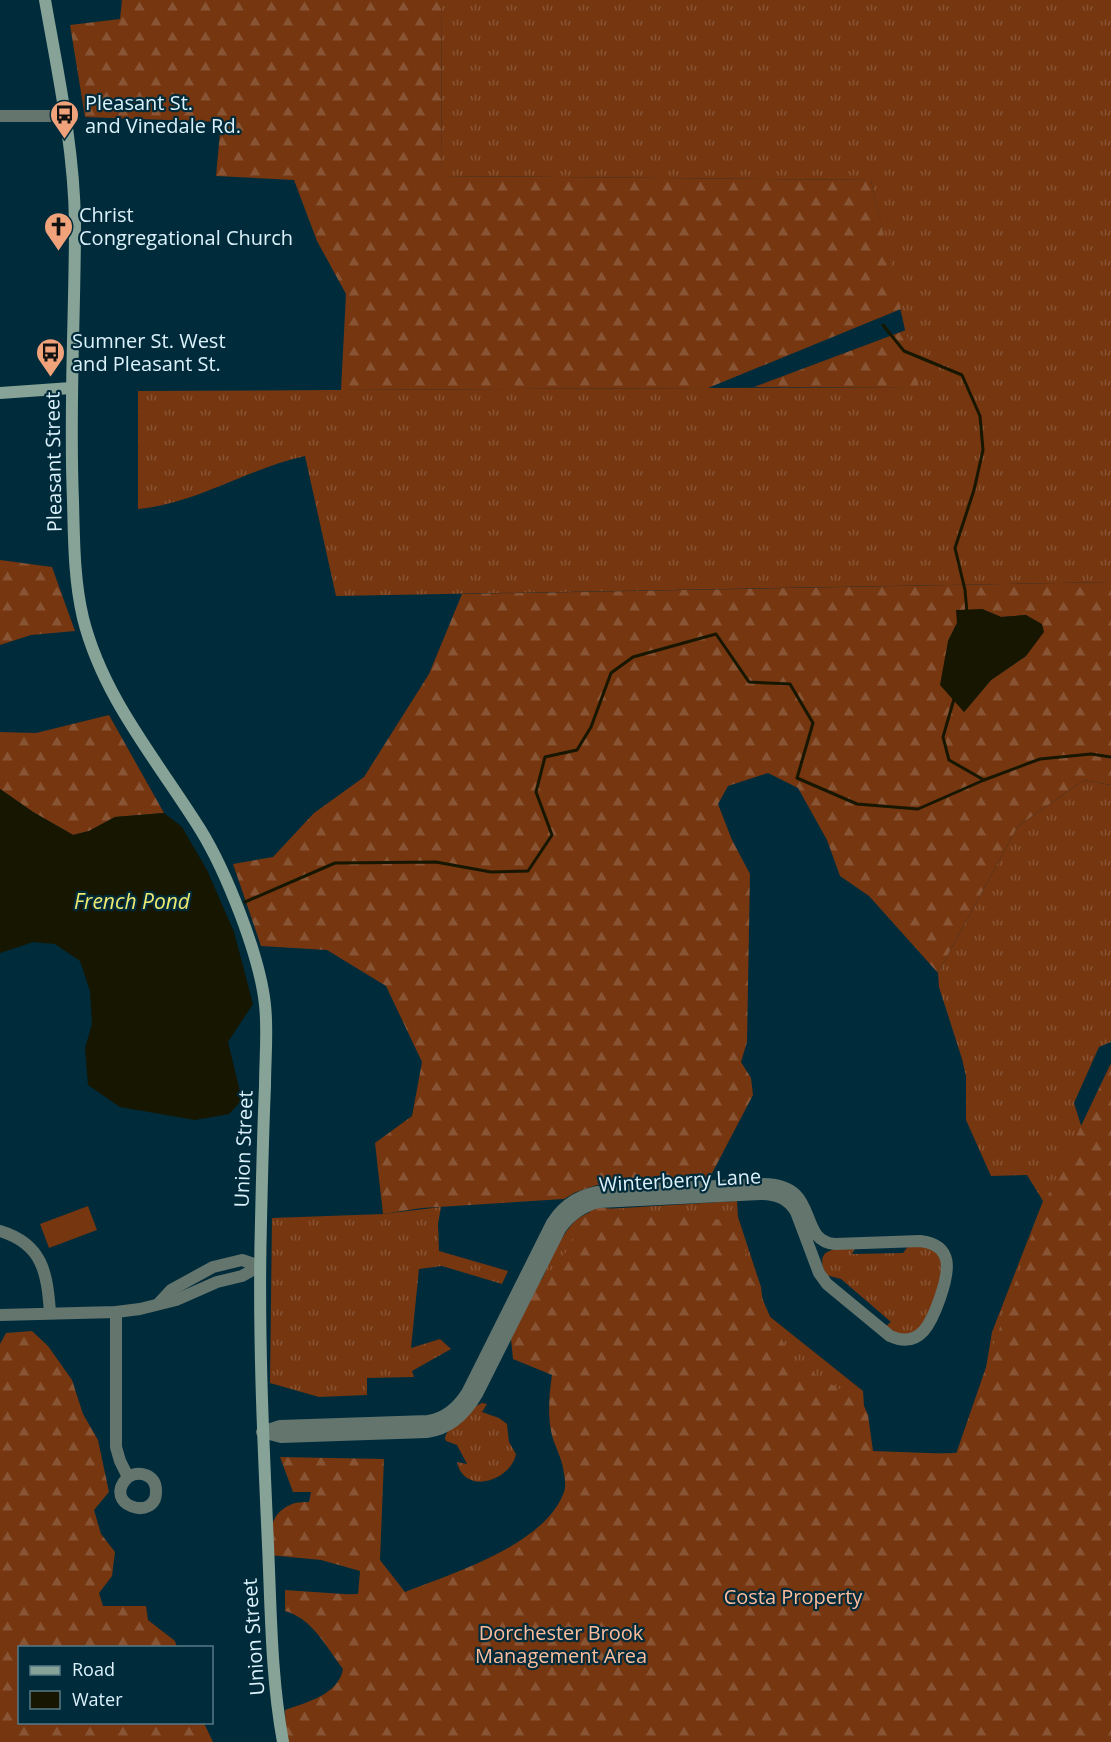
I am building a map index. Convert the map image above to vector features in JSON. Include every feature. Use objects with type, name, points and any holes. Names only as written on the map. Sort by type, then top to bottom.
[{"type":"main road","name":"Pleasant Street","points":[[45,0],[66,116],[73,179],[75,219],[71,388],[73,525],[80,601]]},
{"type":"main road","points":[[0,393],[71,388]]},
{"type":"main road","name":"Union Street","points":[[80,601],[97,662],[131,725],[213,850],[241,918],[256,963],[264,998],[266,1030],[260,1266],[262,1432],[274,1673],[283,1742]]},
{"type":"street","points":[[0,116],[66,116]]},
{"type":"street","name":"Winterberry Lane","points":[[262,1432],[280,1426],[435,1425],[462,1415],[556,1218],[574,1201],[597,1192],[780,1185],[798,1196],[805,1207],[816,1236],[825,1242],[835,1244],[920,1241],[939,1247],[946,1258],[947,1275],[930,1323],[911,1340],[903,1340],[890,1336],[824,1281],[794,1208],[788,1201],[776,1195],[599,1202],[580,1210],[564,1223],[518,1301]]},
{"type":"street","points":[[0,1231],[25,1242],[34,1251],[42,1264],[48,1282],[50,1312]]},
{"type":"street","points":[[814,1259],[825,1242]]},
{"type":"street","points":[[0,1315],[116,1312],[140,1309],[159,1303],[171,1290],[213,1267],[242,1260],[260,1266]]},
{"type":"street","points":[[116,1312],[116,1447],[128,1477]]},
{"type":"green space","points":[[122,0],[441,0],[442,176],[871,180],[901,309],[708,388],[341,390],[346,294],[317,241],[294,180],[216,176],[221,122],[85,117],[70,25],[120,19]]},
{"type":"green space","points":[[441,0],[1111,0],[1111,582],[336,596],[305,456],[180,500],[138,509],[138,391],[918,387],[871,180],[442,176]]},
{"type":"green space","points":[[906,330],[919,387],[754,387]]},
{"type":"green space","points":[[0,560],[52,567],[75,631],[31,635],[0,645]]},
{"type":"green space","points":[[1111,582],[1111,785],[1084,780],[1018,826],[938,973],[869,896],[840,876],[827,840],[798,788],[768,773],[728,786],[718,804],[732,840],[750,874],[747,1042],[741,1062],[751,1078],[753,1095],[709,1179],[597,1185],[564,1199],[422,1208],[383,1214],[375,1143],[412,1116],[422,1062],[386,986],[327,950],[261,946],[233,864],[273,857],[314,813],[364,777],[429,674],[462,594]],"holes":[[[982,609],[1001,617],[1027,615],[1026,656],[991,680],[964,712],[948,641],[957,623]]]},
{"type":"green space","points":[[109,715],[164,813],[115,817],[89,831],[73,835],[33,812],[0,789],[0,732],[36,733]]},
{"type":"green space","points":[[1084,780],[1111,785],[1111,1042],[1099,1047],[1074,1103],[1109,1214],[1111,1648],[294,1742],[360,1730],[346,1595],[375,1592],[423,1604],[564,1520],[579,1480],[533,1299],[565,1233],[579,1218],[589,1213],[606,1209],[737,1201],[738,1217],[761,1287],[764,1312],[863,1391],[866,1436],[875,1457],[972,1452],[992,1332],[1043,1201],[1027,1175],[991,1176],[966,1120],[966,1076],[939,987],[938,973],[1018,826]]},
{"type":"green space","points":[[1111,1063],[1111,1742],[286,1742],[285,1710],[328,1691],[340,1678],[343,1669],[311,1627],[295,1615],[285,1611],[285,1590],[358,1595],[360,1571],[321,1560],[269,1555],[270,1533],[278,1514],[292,1504],[309,1502],[311,1492],[293,1492],[280,1457],[384,1459],[380,1560],[405,1592],[495,1555],[538,1527],[554,1511],[565,1487],[562,1465],[553,1439],[549,1415],[552,1375],[513,1359],[511,1339],[536,1285],[563,1258],[580,1223],[594,1207],[735,1221],[767,1311],[784,1344],[806,1369],[835,1387],[861,1399],[868,1415],[873,1451],[956,1454],[1039,1214]]},
{"type":"green space","points":[[88,1206],[97,1230],[49,1248],[40,1224]]},
{"type":"green space","points":[[441,1207],[438,1224],[439,1251],[508,1271],[502,1284],[442,1266],[419,1269],[411,1348],[440,1339],[451,1349],[412,1371],[414,1377],[367,1378],[367,1395],[319,1397],[270,1383],[272,1218],[383,1214]]},
{"type":"green space","points":[[910,1244],[928,1245],[943,1260],[938,1296],[917,1333],[901,1336],[886,1326],[891,1322],[841,1279],[826,1275],[822,1259],[828,1251],[841,1249],[855,1248],[852,1254],[903,1253]]},
{"type":"green space","points":[[32,1331],[48,1346],[72,1380],[83,1414],[98,1440],[109,1492],[94,1510],[101,1534],[115,1552],[112,1576],[99,1593],[103,1606],[146,1606],[148,1620],[175,1641],[177,1646],[18,1646],[18,1724],[204,1724],[213,1742],[0,1742],[0,1344],[6,1333]]},
{"type":"green space","points":[[482,1403],[487,1404],[482,1412],[499,1418],[507,1424],[509,1442],[516,1454],[506,1471],[487,1481],[477,1482],[461,1473],[457,1462],[467,1464],[457,1445],[446,1441],[445,1438],[460,1418]]},
{"type":"water","points":[[982,609],[1001,617],[1026,615],[1042,624],[1044,632],[1026,656],[991,680],[964,712],[940,685],[948,641],[957,623],[956,610]]},
{"type":"water","name":"French Pond","points":[[0,789],[33,812],[73,835],[89,831],[115,817],[164,813],[182,827],[207,870],[234,932],[253,1004],[228,1042],[242,1100],[229,1114],[195,1120],[120,1107],[88,1085],[85,1048],[92,1024],[90,991],[80,961],[55,944],[33,942],[0,953]]},
{"type":"waterway","points":[[883,325],[904,351],[962,375],[980,416],[983,450],[974,490],[955,548],[965,590],[967,613]]},
{"type":"waterway","points":[[245,902],[335,863],[436,862],[491,872],[528,871],[552,835],[536,792],[545,757],[577,750],[591,727],[611,673],[633,657],[716,634],[749,682],[790,684],[813,723],[797,778],[857,804],[918,809],[984,780],[1040,759],[1091,754],[1111,757]]},
{"type":"waterway","points":[[954,699],[943,737],[949,760],[984,780]]},
{"type":"place","name":"Pleasant St. and Vinedale Rd.","points":[[64,140]]},
{"type":"place","name":"Christ Congregational Church","points":[[58,252]]},
{"type":"place","name":"Sumner St. West and Pleasant St.","points":[[51,378]]},
{"type":"park label","name":"Costa Property","points":[[793,1596]]},
{"type":"park label","name":"Dorchester Brook Management Area","points":[[561,1644]]}]
